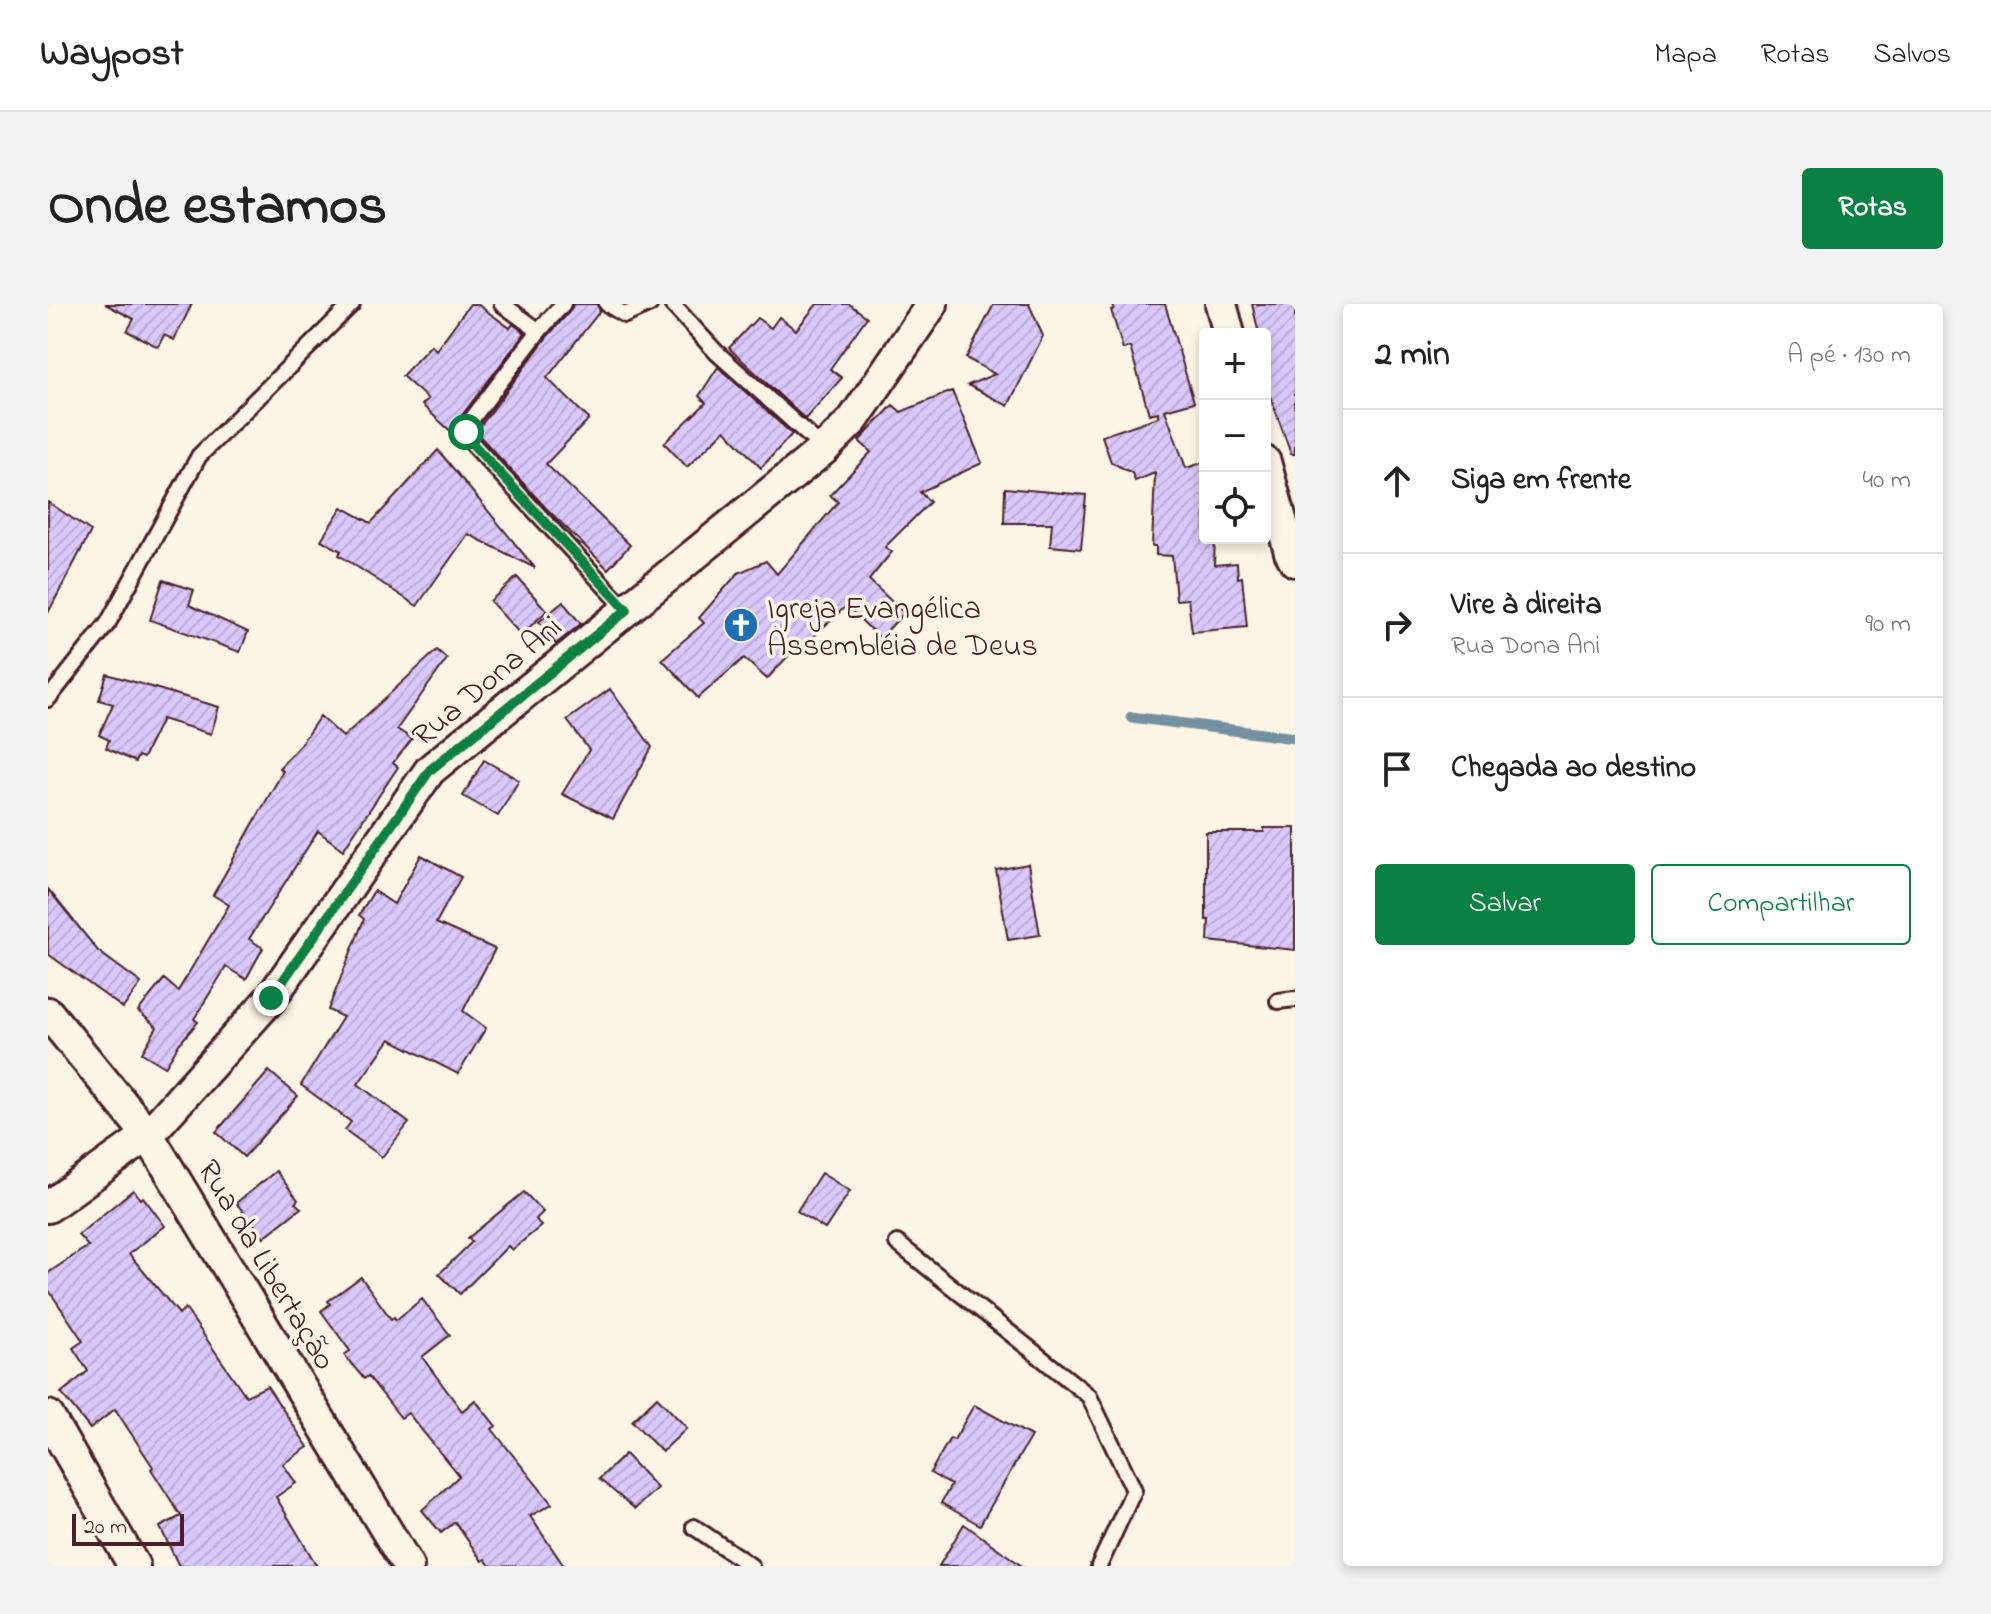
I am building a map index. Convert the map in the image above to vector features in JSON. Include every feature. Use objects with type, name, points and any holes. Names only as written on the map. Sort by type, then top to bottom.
[{"type":"street","name":"Rua Dona Ani","points":[[48,1207],[148,1135],[271,998],[430,770],[824,449],[853,420],[932,304]]},
{"type":"street","points":[[1221,304],[1227,328]]},
{"type":"street","points":[[1268,472],[1295,561]]},
{"type":"street","name":"Rua da Libertação","points":[[48,1013],[148,1135],[408,1566]]},
{"type":"street","points":[[48,1416],[134,1566]]},
{"type":"lane","points":[[48,699],[108,623],[199,456],[352,304]]},
{"type":"lane","points":[[502,304],[539,331]]},
{"type":"lane","points":[[563,304],[468,424],[466,432],[468,439],[627,610]]},
{"type":"lane","points":[[607,304],[625,315],[650,304]]},
{"type":"lane","points":[[672,304],[716,352],[824,449]]},
{"type":"lane","points":[[1278,1001],[1295,999]]},
{"type":"lane","points":[[897,1243],[1089,1396],[1134,1490],[1099,1566]]},
{"type":"lane","points":[[694,1527],[751,1566]]},
{"type":"building","points":[[105,304],[192,304],[174,340],[164,335],[158,347],[127,331],[134,319]]},
{"type":"building","points":[[470,304],[477,304],[510,328],[513,324],[525,333],[460,418],[457,437],[422,405],[428,399],[402,376],[431,345],[436,350]]},
{"type":"building","points":[[573,304],[597,304],[600,311],[547,378],[589,419],[546,464],[630,545],[608,569],[476,432]]},
{"type":"building","points":[[817,304],[849,304],[867,317],[830,369],[842,378],[805,419],[729,348],[757,318],[771,328],[779,317],[796,330]]},
{"type":"building","points":[[994,304],[1029,304],[1043,336],[1008,406],[968,385],[995,374],[966,358]]},
{"type":"building","points":[[1113,304],[1165,304],[1194,402],[1165,410],[1186,468],[1199,464],[1199,544],[1215,544],[1214,565],[1237,563],[1238,578],[1242,577],[1247,627],[1192,632],[1188,599],[1176,600],[1172,556],[1156,555],[1156,546],[1152,546],[1155,473],[1135,481],[1132,473],[1111,462],[1102,436],[1158,417],[1158,412],[1149,414],[1130,347],[1123,349],[1111,310],[1114,309]]},
{"type":"building","points":[[1252,304],[1295,304],[1295,454],[1291,454],[1271,399],[1271,328],[1258,328]]},
{"type":"building","points":[[718,367],[792,434],[761,468],[725,430],[687,467],[664,443],[706,403],[699,396]]},
{"type":"building","points":[[952,391],[982,463],[920,492],[930,502],[885,547],[892,552],[869,580],[904,613],[880,638],[846,606],[802,647],[799,644],[767,679],[744,658],[698,698],[662,659],[704,623],[699,618],[738,573],[766,561],[777,574],[838,502],[830,495],[871,452],[859,441],[893,405],[901,412]]},
{"type":"building","points":[[438,450],[535,568],[468,534],[417,606],[321,540],[342,507],[371,523]]},
{"type":"building","points":[[1005,488],[1086,495],[1081,549],[1050,546],[1052,523],[1004,523]]},
{"type":"building","points":[[48,502],[91,531],[48,613]]},
{"type":"building","points":[[517,577],[547,611],[521,635],[490,601]]},
{"type":"building","points":[[163,580],[194,590],[189,605],[248,632],[240,652],[150,620]]},
{"type":"building","points":[[563,602],[581,624],[556,644],[539,622]]},
{"type":"building","points":[[437,650],[447,659],[397,729],[412,739],[393,763],[398,767],[343,850],[318,831],[249,939],[263,948],[246,979],[226,967],[194,1019],[198,1022],[165,1067],[142,1053],[157,1027],[138,1011],[164,979],[178,991],[229,905],[213,895],[283,771],[279,768],[320,716],[343,737]]},
{"type":"building","points":[[107,674],[219,707],[211,734],[162,719],[143,758],[138,756],[135,762],[106,748],[109,740],[99,735],[113,704],[99,700]]},
{"type":"building","points":[[610,689],[652,747],[613,819],[562,794],[589,750],[567,720]]},
{"type":"building","points":[[484,760],[519,780],[498,816],[463,796]]},
{"type":"building","points":[[1264,828],[1295,828],[1295,950],[1208,941],[1206,832],[1264,832]]},
{"type":"building","points":[[421,855],[461,877],[436,923],[495,949],[463,1011],[486,1028],[458,1074],[390,1039],[358,1084],[409,1123],[382,1157],[345,1130],[351,1122],[301,1085],[343,1017],[328,1010],[364,919],[359,915],[374,891],[394,904]]},
{"type":"building","points":[[1028,864],[1040,935],[1008,940],[996,870]]},
{"type":"building","points":[[48,889],[98,951],[141,983],[123,1008],[48,954]]},
{"type":"building","points":[[269,1071],[298,1096],[244,1157],[216,1132]]},
{"type":"building","points":[[276,1171],[301,1208],[264,1237],[236,1203]]},
{"type":"building","points":[[821,1173],[850,1191],[825,1229],[797,1211]]},
{"type":"building","points":[[133,1190],[141,1199],[143,1197],[165,1226],[129,1254],[179,1314],[185,1308],[246,1396],[267,1386],[308,1447],[283,1464],[296,1483],[276,1497],[317,1566],[179,1566],[160,1527],[181,1516],[115,1409],[90,1429],[61,1393],[88,1371],[73,1348],[83,1341],[48,1289],[48,1273],[88,1246],[78,1235]]},
{"type":"building","points":[[524,1192],[543,1212],[536,1219],[541,1226],[512,1250],[508,1246],[460,1294],[439,1274],[472,1242],[468,1238]]},
{"type":"building","points":[[361,1277],[391,1319],[394,1317],[396,1320],[422,1299],[450,1335],[422,1357],[462,1411],[475,1400],[496,1426],[492,1429],[552,1504],[530,1516],[564,1566],[490,1566],[485,1559],[482,1561],[455,1522],[441,1533],[422,1510],[459,1476],[408,1413],[401,1418],[368,1376],[364,1379],[344,1355],[350,1351],[321,1311],[330,1304],[328,1301]]},
{"type":"building","points":[[657,1397],[687,1428],[662,1452],[632,1421]]},
{"type":"building","points":[[974,1405],[1031,1436],[980,1525],[941,1503],[951,1485],[930,1473]]},
{"type":"building","points":[[625,1454],[657,1488],[635,1509],[599,1479]]},
{"type":"building","points":[[964,1524],[1022,1566],[939,1566]]},
{"type":"waterway","points":[[1131,717],[1295,738]]},
{"type":"place","name":"Igreja Evangélica Assembléia de Deus","points":[[741,625]]},
{"type":"route","points":[[271,998],[430,770],[627,610],[468,439],[466,432]]}]
